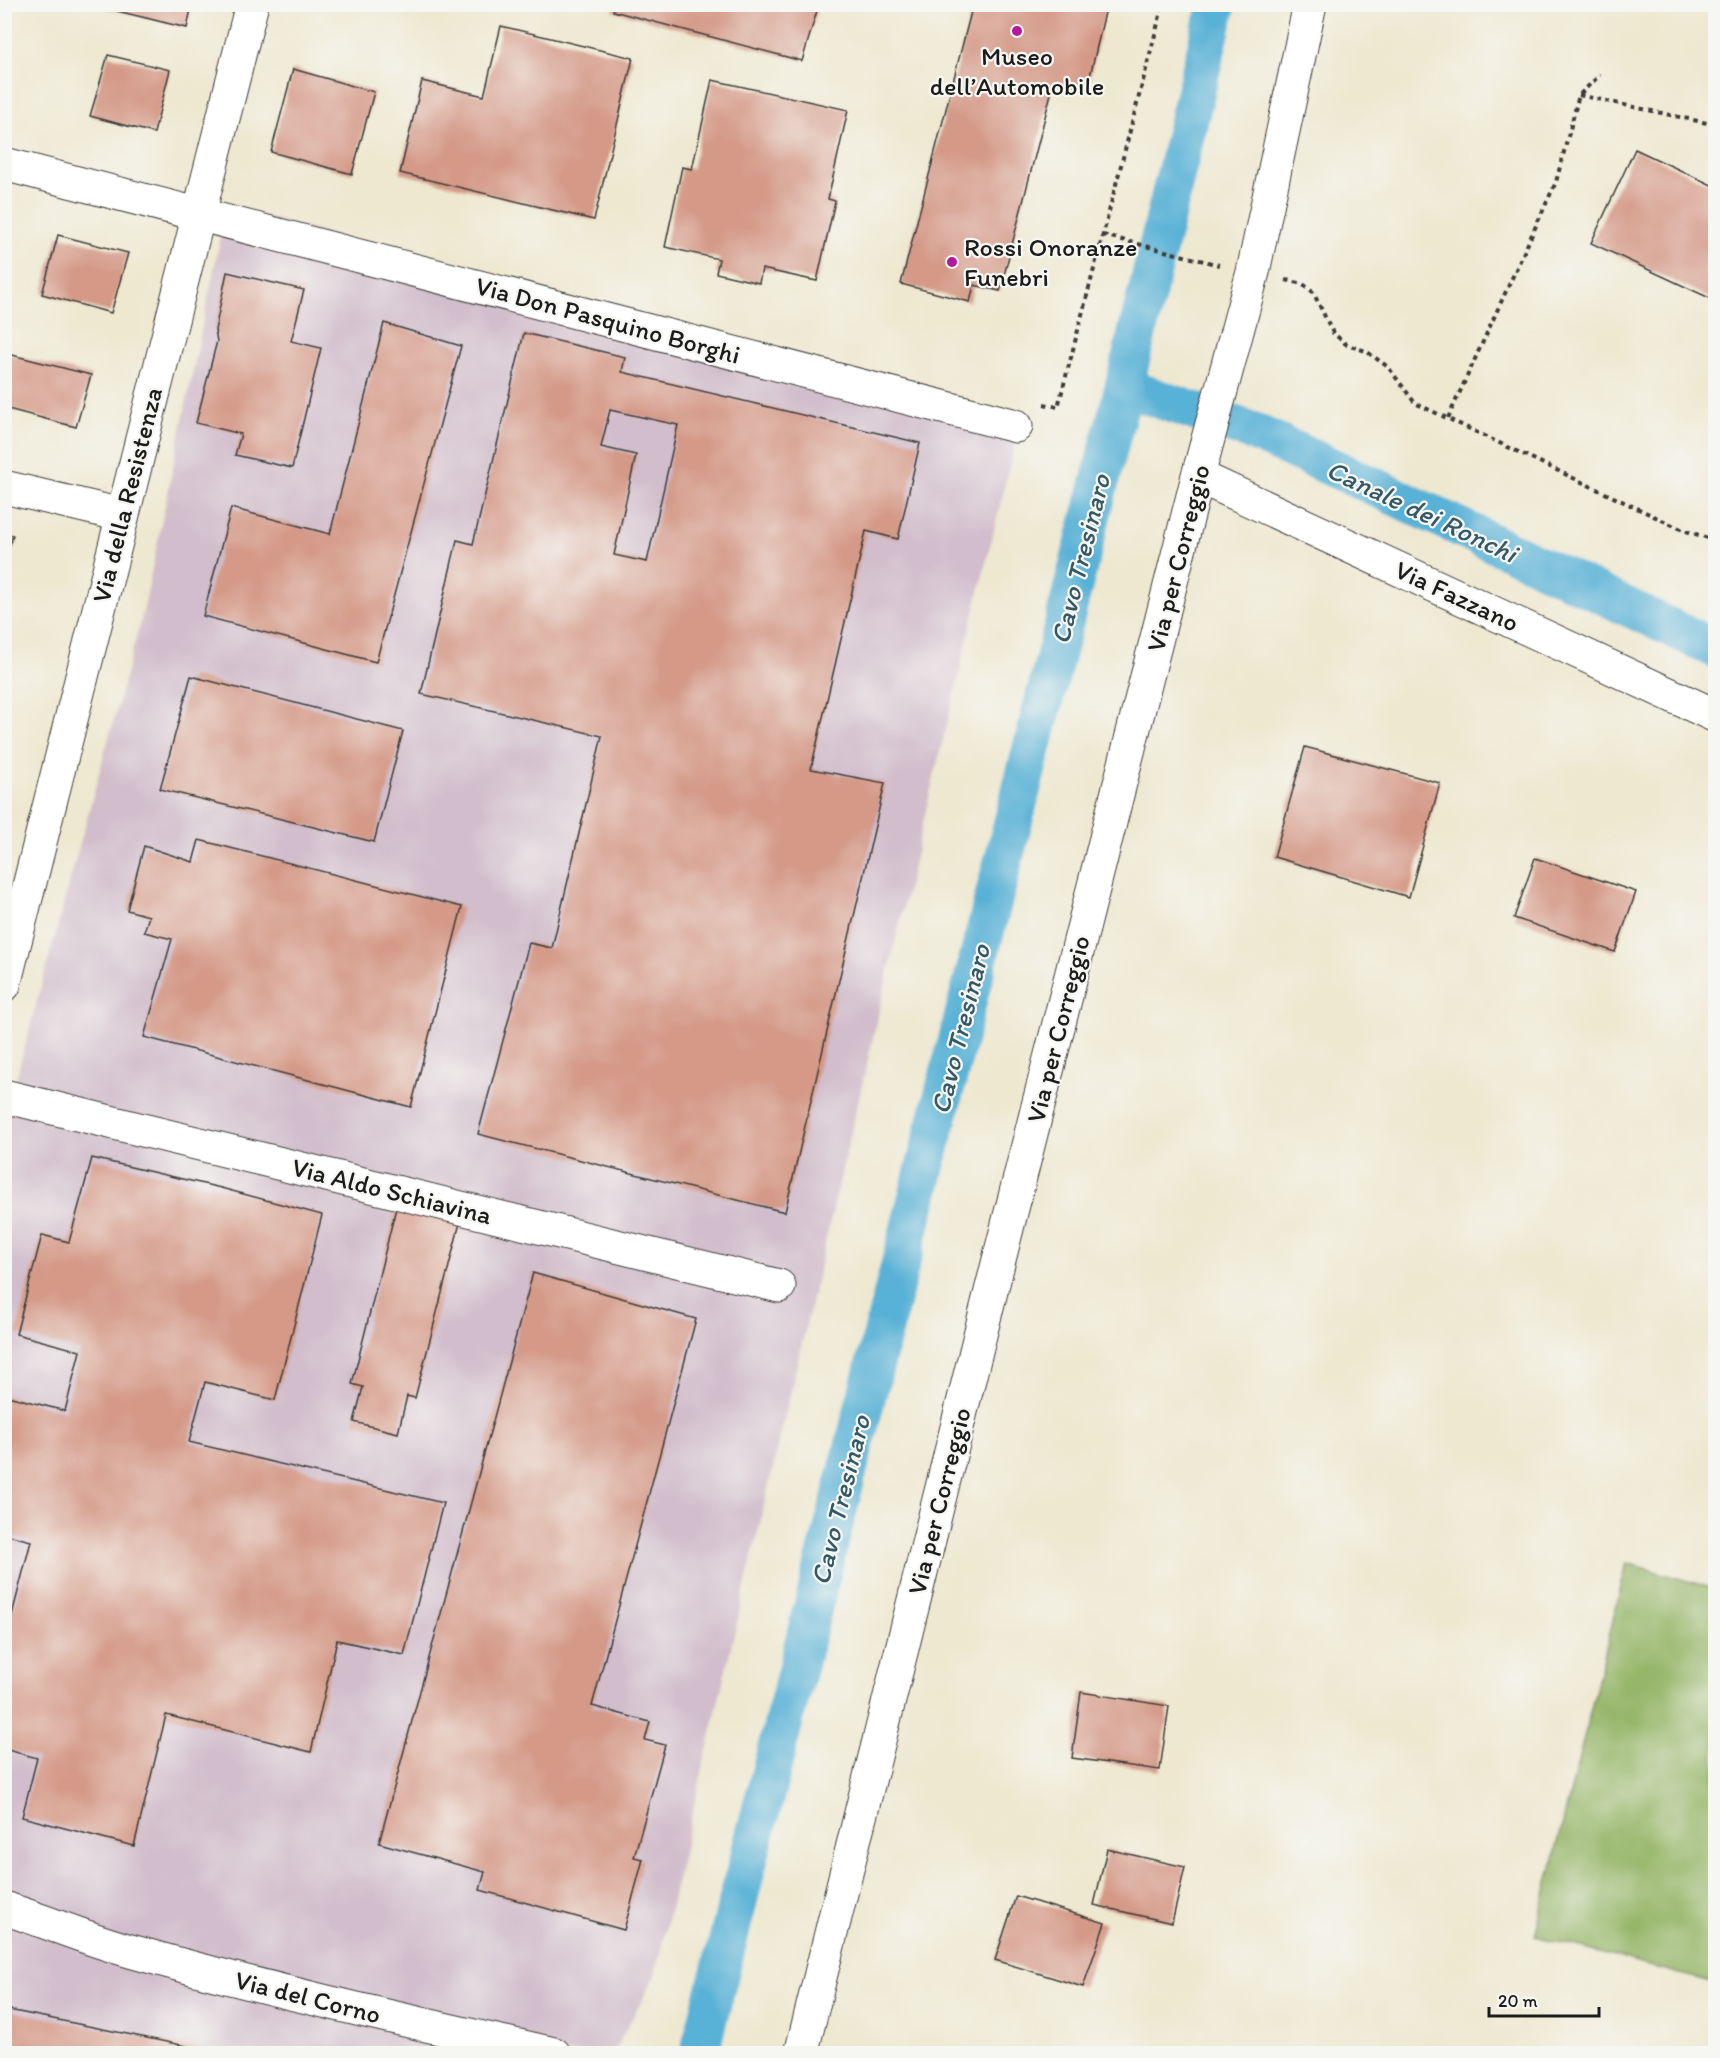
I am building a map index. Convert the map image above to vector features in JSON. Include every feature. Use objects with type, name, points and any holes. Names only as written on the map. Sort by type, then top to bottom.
[{"type":"street","name":"Via della Resistenza","points":[[4,985],[252,4]]},
{"type":"street","name":"Via per Correggio","points":[[801,2054],[995,1276],[1202,462],[1253,272],[1310,4]]},
{"type":"street","name":"Via Don Pasquino Borghi","points":[[4,164],[1016,426]]},
{"type":"street","name":"Via Fazzano","points":[[1202,462],[1716,716]]},
{"type":"street","points":[[4,487],[122,515]]},
{"type":"street","name":"Via Aldo Schiavina","points":[[4,1096],[779,1286]]},
{"type":"street","name":"Via del Corno","points":[[4,1892],[65,1928]]},
{"type":"street","name":"Via del Corno","points":[[4,1908],[130,1951],[201,1971],[554,2054]]},
{"type":"path","points":[[1058,408],[1163,4]]},
{"type":"path","points":[[1448,418],[1556,182],[1580,95],[1600,75]]},
{"type":"path","points":[[1580,95],[1716,125]]},
{"type":"path","points":[[1103,235],[1223,266]]},
{"type":"path","points":[[1280,279],[1304,284],[1313,292],[1333,333],[1347,345],[1366,351],[1388,368],[1415,403],[1683,530],[1708,538],[1716,537]]},
{"type":"shaded area","points":[[227,206],[1019,427],[926,810],[654,1978],[613,2053],[5,2054],[5,1119],[143,612]]},
{"type":"green space","points":[[1627,1563],[1715,1589],[1715,1983],[1535,1936]]},
{"type":"building","points":[[89,4],[192,4],[187,28]]},
{"type":"building","points":[[615,4],[819,4],[802,61],[613,11]]},
{"type":"building","points":[[973,4],[1107,4],[1087,89],[1054,82],[1000,291],[974,285],[970,302],[901,284]]},
{"type":"building","points":[[501,26],[633,58],[594,220],[400,173],[422,81],[484,96]]},
{"type":"building","points":[[108,55],[170,70],[154,133],[90,116]]},
{"type":"building","points":[[293,69],[374,92],[352,174],[271,152]]},
{"type":"building","points":[[712,80],[848,110],[828,199],[835,201],[817,281],[762,269],[759,283],[716,273],[719,259],[665,247],[682,167],[692,169]]},
{"type":"building","points":[[1635,149],[1716,187],[1716,301],[1591,243]]},
{"type":"building","points":[[58,235],[128,253],[111,313],[42,294]]},
{"type":"building","points":[[227,272],[304,290],[291,341],[321,348],[292,468],[235,455],[241,434],[196,423],[217,341],[215,330]]},
{"type":"building","points":[[384,323],[461,346],[376,662],[203,616],[231,508],[330,534]]},
{"type":"building","points":[[524,333],[625,357],[622,372],[920,443],[898,539],[866,531],[811,769],[885,783],[785,1212],[478,1134],[529,943],[552,948],[602,736],[421,694],[457,540],[473,544]],"holes":[[[610,410],[678,425],[647,562],[614,555],[636,455],[601,447]]]},
{"type":"building","points":[[4,353],[91,375],[76,427],[4,408]]},
{"type":"building","points":[[4,533],[13,535],[5,561],[4,561]]},
{"type":"building","points":[[191,676],[403,731],[374,842],[160,789]]},
{"type":"building","points":[[1305,747],[1440,783],[1409,897],[1274,857]]},
{"type":"building","points":[[199,840],[462,907],[411,1107],[144,1037],[172,939],[144,932],[149,916],[127,910],[144,846],[193,862]]},
{"type":"building","points":[[1535,858],[1636,892],[1615,952],[1514,918]]},
{"type":"building","points":[[92,1158],[221,1188],[322,1215],[275,1400],[205,1382],[189,1442],[443,1503],[404,1655],[337,1640],[311,1752],[166,1715],[134,1846],[22,1817],[37,1758],[4,1749],[4,1646],[31,1541],[4,1534],[4,1395],[65,1411],[80,1351],[16,1334],[42,1235],[69,1242]]},
{"type":"building","points":[[397,1204],[461,1219],[415,1398],[407,1396],[398,1433],[354,1422],[363,1387],[352,1384]]},
{"type":"building","points":[[533,1273],[696,1319],[592,1706],[650,1722],[645,1740],[665,1745],[634,1857],[643,1859],[624,1930],[480,1890],[485,1872],[379,1843]]},
{"type":"building","points":[[1081,1692],[1169,1706],[1160,1770],[1072,1758]]},
{"type":"building","points":[[1107,1849],[1185,1867],[1172,1923],[1094,1905]]},
{"type":"building","points":[[1016,1896],[1105,1923],[1083,1987],[995,1960]]},
{"type":"building","points":[[4,2009],[216,2052],[215,2054],[4,2054]]},
{"type":"waterway","name":"Cavo Tresinaro","points":[[699,2054],[1124,387],[1217,4]]},
{"type":"waterway","name":"Canale dei Ronchi","points":[[1124,387],[1254,432],[1716,649]]},
{"type":"place","name":"Museo dell’Automobile","points":[[1017,31]]},
{"type":"place","name":"Rossi Onoranze Funebri","points":[[952,262]]}]
